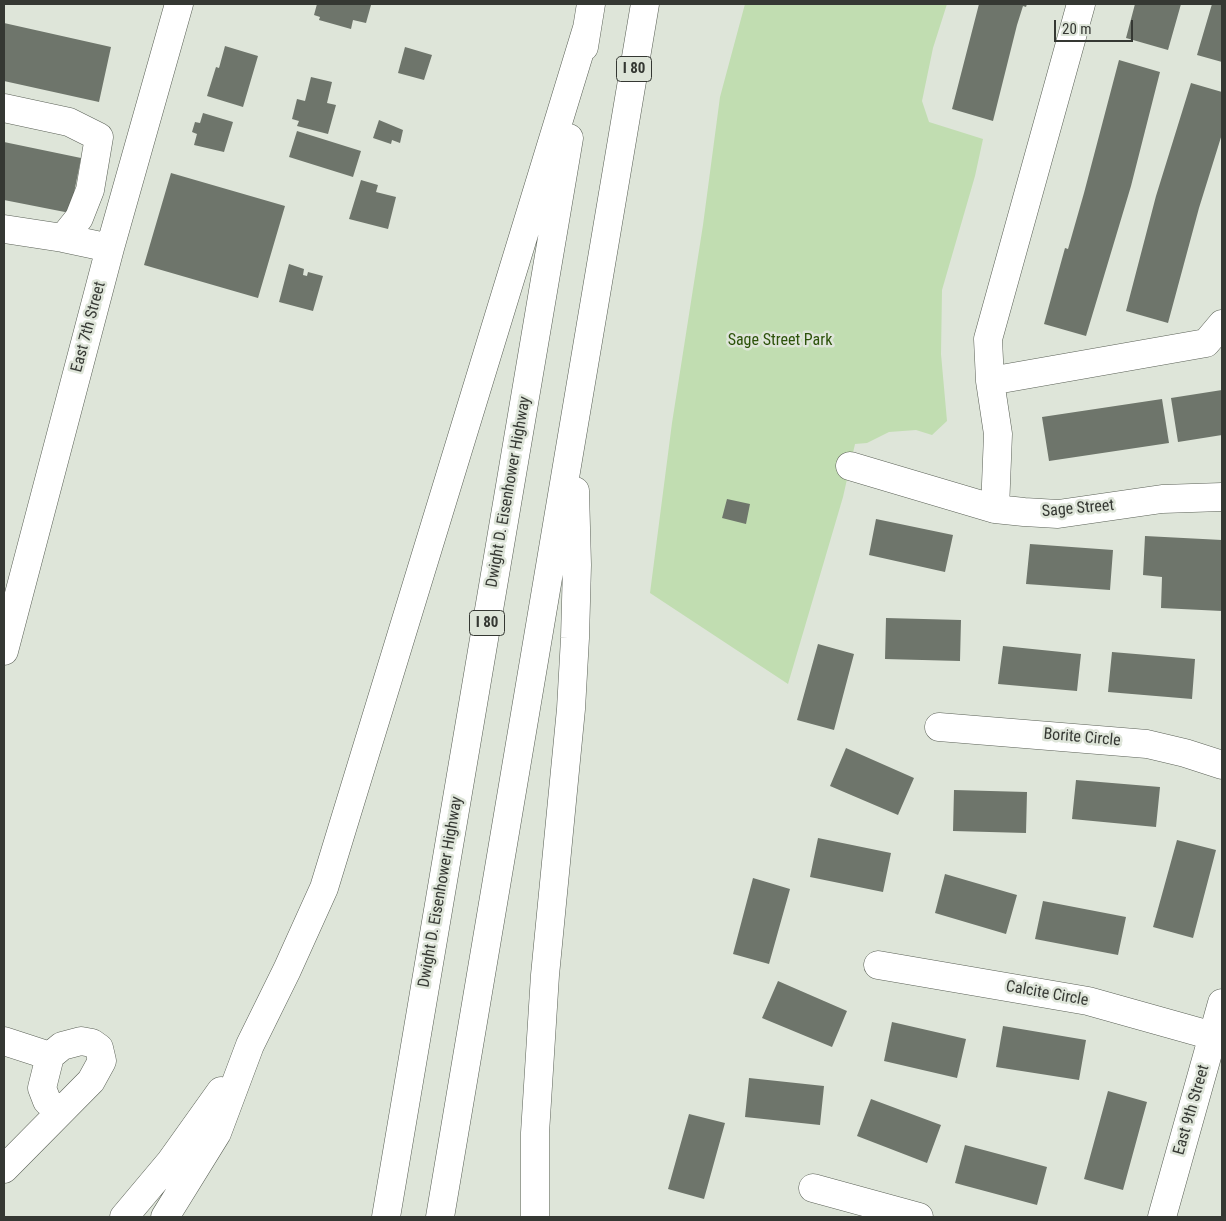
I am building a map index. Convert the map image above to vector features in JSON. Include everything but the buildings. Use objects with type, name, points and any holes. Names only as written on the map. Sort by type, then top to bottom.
[{"type":"main road","name":"East 7th Street","points":[[4,651],[110,248],[179,4]]},
{"type":"main road","name":"I 80","points":[[440,1217],[645,4]]},
{"type":"main road","points":[[995,509],[998,434],[990,381],[988,339],[1081,4]]},
{"type":"main road","points":[[165,1217],[217,1133],[250,1045],[291,962],[324,888],[589,16]]},
{"type":"main road","name":"Dwight D. Eisenhower Highway","points":[[386,1217],[589,16]]},
{"type":"main road","points":[[4,108],[69,122],[99,137],[90,190],[79,218],[63,238]]},
{"type":"main road","points":[[4,229],[63,238],[110,248]]},
{"type":"main road","points":[[990,381],[1206,343],[1222,324]]},
{"type":"main road","points":[[535,1217],[535,1133],[545,975],[571,709],[575,638],[577,556],[571,441]]},
{"type":"main road","name":"Sage Street","points":[[850,466],[995,509],[1058,514],[1162,499],[1222,497]]},
{"type":"main road","name":"Borite Circle","points":[[939,727],[1147,744],[1185,753],[1222,765]]},
{"type":"main road","name":"Calcite Circle","points":[[878,965],[1088,1001],[1213,1036]]},
{"type":"main road","name":"East 9th Street","points":[[1162,1217],[1222,1003]]},
{"type":"main road","points":[[4,1041],[50,1056]]},
{"type":"main road","points":[[4,1168],[60,1112],[91,1081],[102,1061],[99,1048],[92,1043],[81,1041],[62,1046],[50,1056],[42,1088],[46,1101],[60,1112]]},
{"type":"main road","points":[[124,1217],[199,1124],[250,1045]]},
{"type":"main road","points":[[813,1188],[919,1217]]},
{"type":"green space","name":"Sage Street Park","points":[[745,4],[947,4],[933,48],[922,101],[929,122],[983,139],[975,176],[942,290],[941,354],[947,421],[932,435],[916,430],[889,432],[867,443],[855,444],[843,497],[788,684],[650,593],[672,423],[703,225],[720,97]]}]
